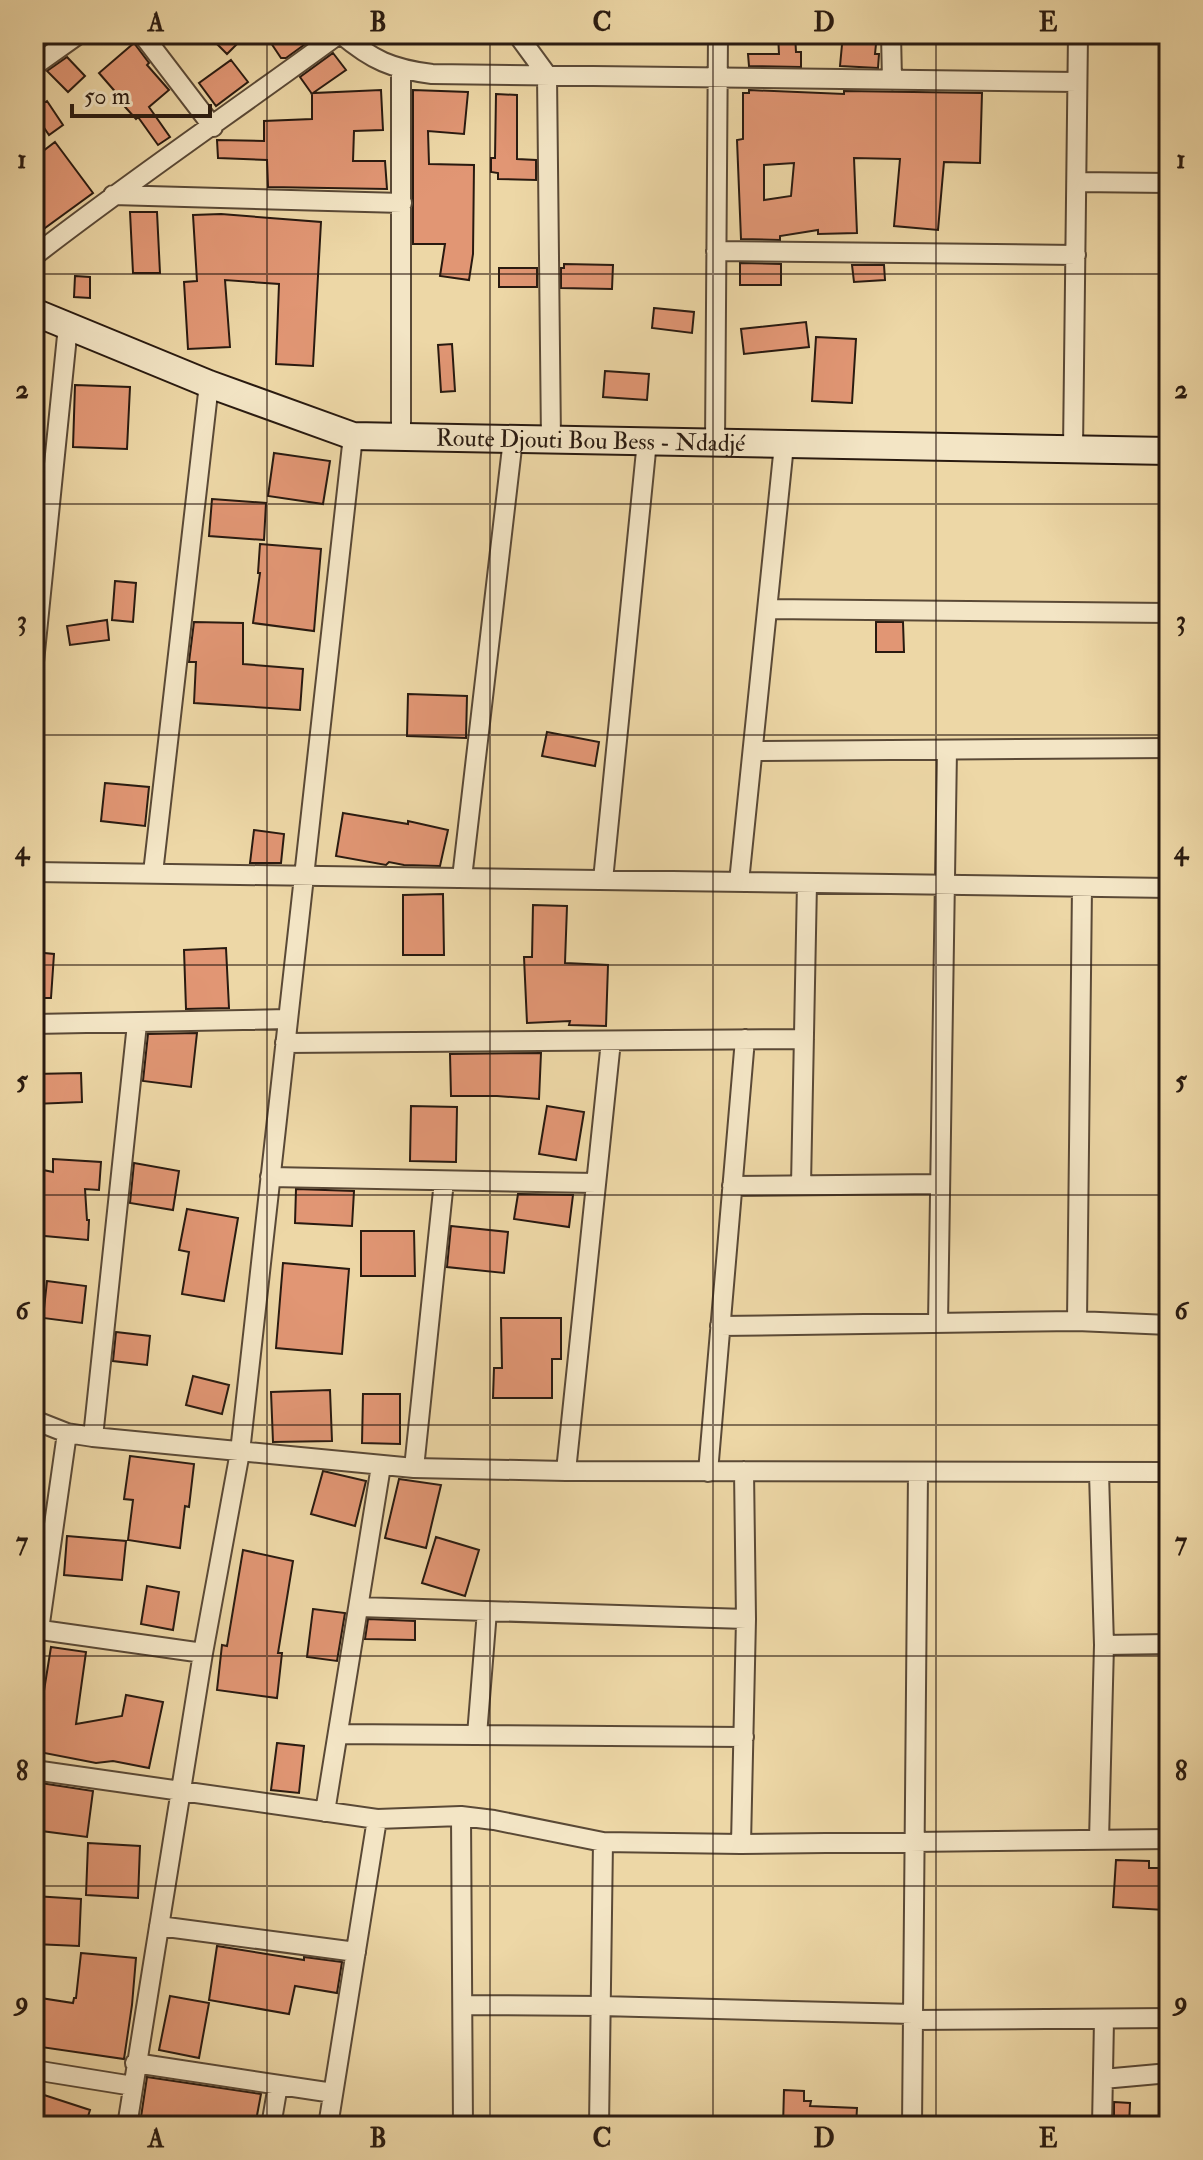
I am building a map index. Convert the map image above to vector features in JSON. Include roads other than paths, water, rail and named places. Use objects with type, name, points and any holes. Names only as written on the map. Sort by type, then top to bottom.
[{"type":"main road","name":"Route Djouti Bou Bess - Ndadjé","points":[[34,312],[209,384],[353,436],[1169,451]]},
{"type":"street","points":[[34,66],[79,34]]},
{"type":"street","points":[[142,34],[213,127]]},
{"type":"street","points":[[34,256],[112,195],[213,127],[340,34],[368,56],[401,70],[432,74],[1077,82]]},
{"type":"street","points":[[517,34],[547,75],[551,440]]},
{"type":"street","points":[[715,443],[718,34]]},
{"type":"street","points":[[891,34],[892,80]]},
{"type":"street","points":[[1073,449],[1078,34]]},
{"type":"street","points":[[401,70],[401,436]]},
{"type":"street","points":[[1077,182],[1169,183]]},
{"type":"street","points":[[112,195],[402,203]]},
{"type":"street","points":[[716,251],[1076,255]]},
{"type":"street","points":[[34,662],[40,530],[68,326]]},
{"type":"street","points":[[153,873],[209,384]]},
{"type":"street","points":[[127,2126],[203,1653],[240,1452],[353,436]]},
{"type":"street","points":[[462,878],[513,439]]},
{"type":"street","points":[[603,880],[647,441]]},
{"type":"street","points":[[739,882],[784,445]]},
{"type":"street","points":[[768,609],[1169,613]]},
{"type":"street","points":[[753,751],[1169,748]]},
{"type":"street","points":[[938,1323],[947,750]]},
{"type":"street","points":[[34,872],[1169,888]]},
{"type":"street","points":[[801,1185],[807,883]]},
{"type":"street","points":[[1077,1321],[1082,887]]},
{"type":"street","points":[[34,1024],[288,1019]]},
{"type":"street","points":[[93,1437],[137,1024]]},
{"type":"street","points":[[708,1472],[745,1039]]},
{"type":"street","points":[[285,1043],[804,1039]]},
{"type":"street","points":[[566,1471],[611,1041]]},
{"type":"street","points":[[270,1177],[596,1183]]},
{"type":"street","points":[[414,1468],[444,1181]]},
{"type":"street","points":[[732,1186],[940,1184]]},
{"type":"street","points":[[720,1326],[1077,1321],[1169,1325]]},
{"type":"street","points":[[34,1420],[67,1433],[93,1437],[414,1468],[708,1472],[1169,1472]]},
{"type":"street","points":[[67,1433],[40,1569],[37,1630],[203,1653]]},
{"type":"street","points":[[325,1812],[381,1466]]},
{"type":"street","points":[[741,1844],[746,1619],[744,1471]]},
{"type":"street","points":[[912,2126],[918,1472]]},
{"type":"street","points":[[1099,1473],[1104,1645],[1099,1840]]},
{"type":"street","points":[[359,1607],[746,1619]]},
{"type":"street","points":[[477,1735],[487,1611]]},
{"type":"street","points":[[1104,1645],[1169,1644]]},
{"type":"street","points":[[338,1734],[744,1737]]},
{"type":"street","points":[[34,1770],[377,1819],[461,1816],[508,1822],[603,1842],[741,1844],[1169,1839]]},
{"type":"street","points":[[461,1816],[463,2126]]},
{"type":"street","points":[[328,2126],[377,1819]]},
{"type":"street","points":[[599,2126],[603,1842]]},
{"type":"street","points":[[159,1926],[356,1952]]},
{"type":"street","points":[[464,2005],[601,2006],[913,2017],[1169,2018]]},
{"type":"street","points":[[1102,2126],[1104,2020]]},
{"type":"street","points":[[135,2063],[333,2093]]},
{"type":"street","points":[[34,2070],[133,2086]]},
{"type":"street","points":[[1103,2079],[1169,2073]]},
{"type":"street","points":[[271,2126],[278,2085]]}]
